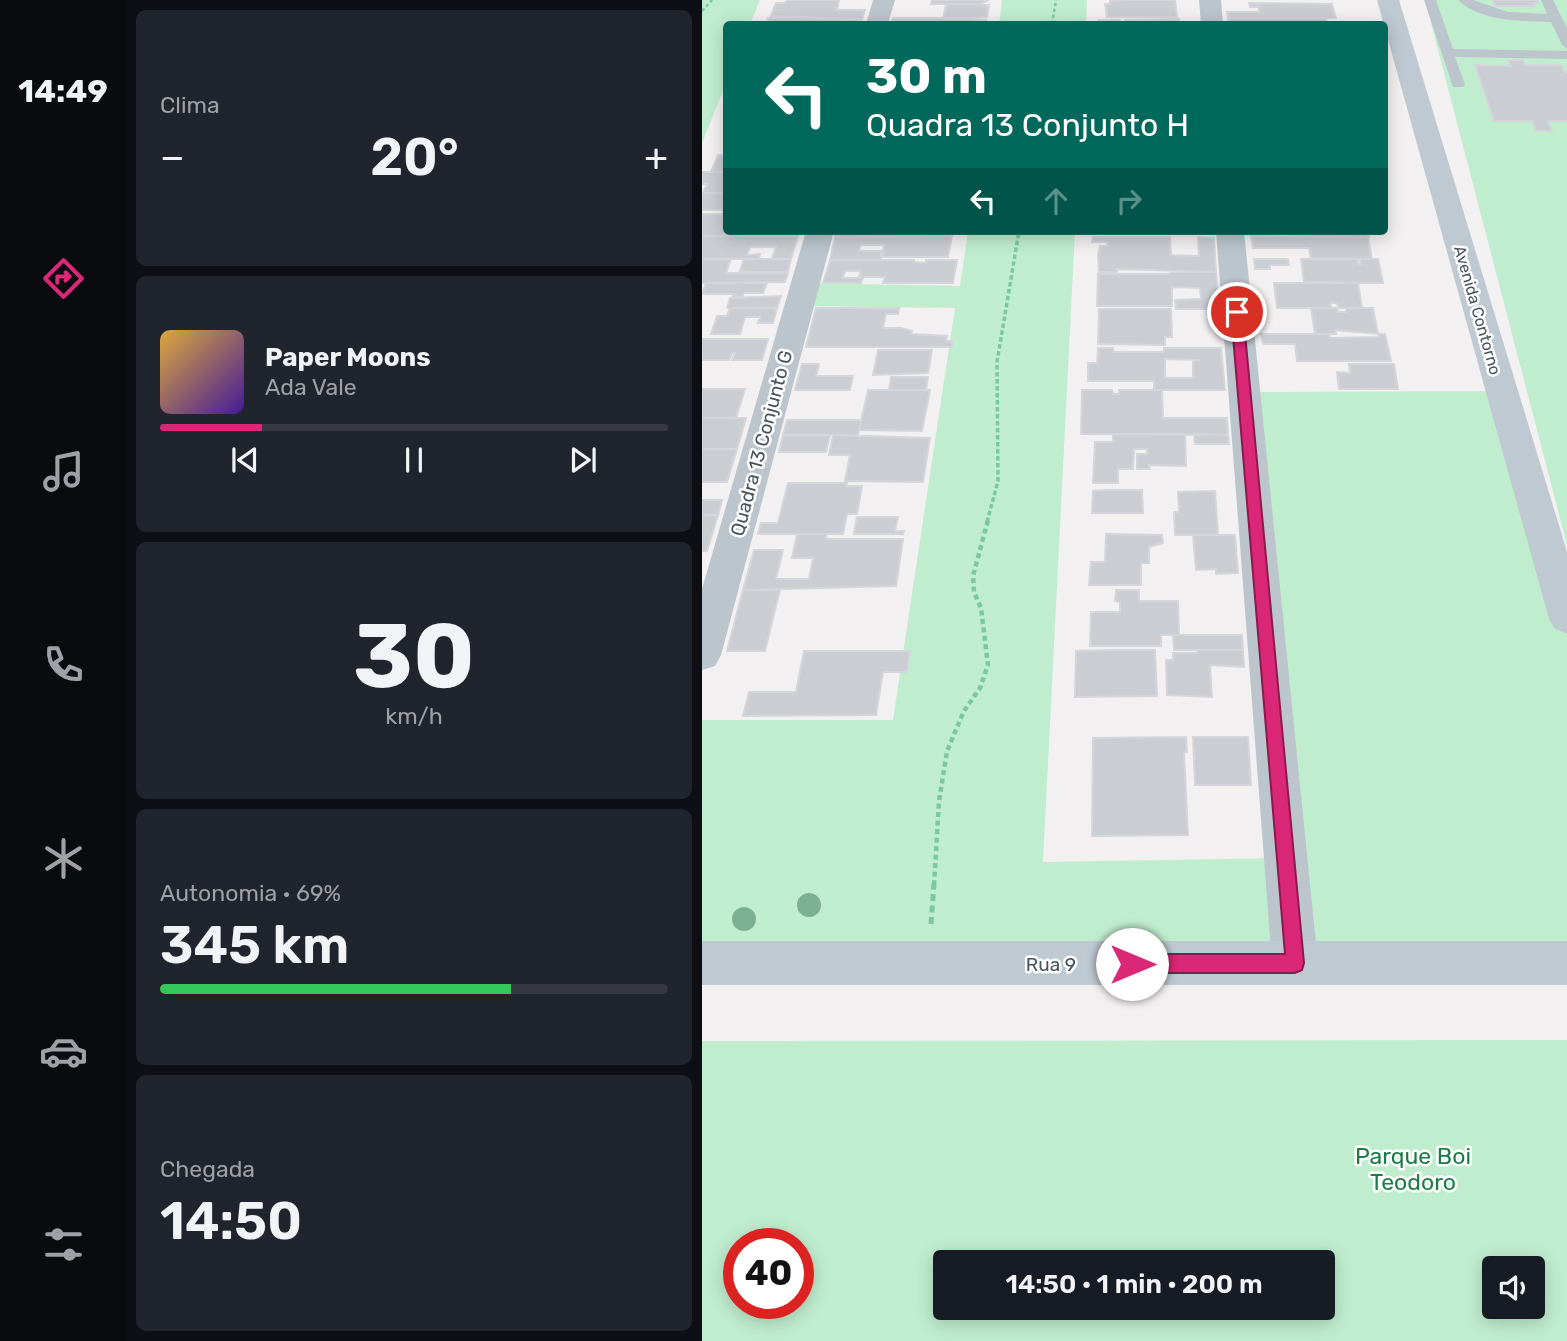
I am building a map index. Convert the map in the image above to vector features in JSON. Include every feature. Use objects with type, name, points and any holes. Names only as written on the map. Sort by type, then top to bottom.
[{"type":"street","points":[[878,21],[884,0]]},
{"type":"street","points":[[1210,0],[1212,21]]},
{"type":"street","name":"Avenida Contorno","points":[[1388,0],[1567,619]]},
{"type":"street","name":"Quadra 13 Conjunto G","points":[[702,655],[819,235]]},
{"type":"street","points":[[1230,235],[1295,963]]},
{"type":"street","name":"Rua 9","points":[[702,963],[1567,963]]},
{"type":"lane","points":[[1430,0],[1458,83]]},
{"type":"lane","points":[[1464,0],[1492,12],[1518,17],[1555,18]]},
{"type":"lane","points":[[1547,0],[1567,45]]},
{"type":"lane","points":[[1448,53],[1567,55]]},
{"type":"path","points":[[702,11],[712,0]]},
{"type":"path","points":[[1052,21],[1056,0]]},
{"type":"path","points":[[929,963],[939,801],[947,751],[963,710],[980,688],[988,665],[983,618],[974,592],[973,576],[998,481],[997,362],[1018,235]]},
{"type":"green space","points":[[702,0],[760,0],[751,21],[723,21],[723,90],[702,143]]},
{"type":"green space","points":[[1002,0],[1087,0],[1086,21],[999,21]]},
{"type":"green space","points":[[1425,0],[1567,0],[1567,545]]},
{"type":"green space","points":[[967,235],[1075,235],[1043,862],[1286,858],[1244,392],[1501,391],[1567,619],[1567,963],[702,963],[702,720],[893,720],[955,308],[799,306],[805,283],[960,286]]},
{"type":"green space","name":"Parque Boi Teodoro","points":[[1568,1040],[1567,1341],[702,1341],[702,1041]]},
{"type":"building","points":[[787,0],[839,0],[837,10],[865,10],[862,19],[771,16],[776,3],[785,3]]},
{"type":"building","points":[[932,0],[988,0],[981,4],[931,4]]},
{"type":"building","points":[[1127,0],[1175,0],[1177,17],[1107,17],[1105,4]]},
{"type":"building","points":[[1493,0],[1537,0],[1538,3],[1533,3],[1534,6],[1495,6]]},
{"type":"building","points":[[1249,3],[1332,4],[1336,18],[1228,18],[1227,12],[1259,12],[1259,7],[1250,7]]},
{"type":"building","points":[[946,4],[989,5],[987,17],[943,19]]},
{"type":"building","points":[[768,18],[862,19],[861,21],[767,21]]},
{"type":"building","points":[[893,18],[986,20],[986,21],[892,21]]},
{"type":"building","points":[[1228,18],[1326,18],[1326,21],[1228,21]]},
{"type":"building","points":[[1179,19],[1179,21],[1125,21]]},
{"type":"building","points":[[1508,60],[1523,60],[1525,65],[1561,65],[1564,72],[1568,72],[1568,121],[1548,121],[1552,131],[1536,131],[1532,121],[1494,121],[1475,65],[1511,66]]},
{"type":"building","points":[[718,155],[723,155],[723,172],[711,172]]},
{"type":"building","points":[[702,172],[723,172],[723,193],[703,193],[707,184],[702,184]]},
{"type":"building","points":[[702,193],[723,193],[723,210],[702,210]]},
{"type":"building","points":[[702,214],[723,214],[723,235],[755,235],[755,236],[702,236]]},
{"type":"building","points":[[836,235],[952,235],[952,236],[835,237]]},
{"type":"building","points":[[1368,235],[1369,237],[1289,236]]},
{"type":"building","points":[[702,236],[798,236],[791,259],[772,259],[776,247],[750,247],[747,255],[760,254],[759,259],[702,259]]},
{"type":"building","points":[[952,236],[948,257],[882,257],[884,245],[861,245],[859,251],[882,251],[880,260],[830,260],[835,237]]},
{"type":"building","points":[[1251,236],[1368,237],[1372,259],[1311,259],[1309,248],[1253,248]]},
{"type":"building","points":[[1093,237],[1170,237],[1171,255],[1195,256],[1199,256],[1198,237],[1214,238],[1216,272],[1117,269],[1117,272],[1099,272],[1100,246],[1107,246],[1107,242],[1092,242]]},
{"type":"building","points":[[702,259],[731,259],[726,273],[788,273],[785,282],[702,283]]},
{"type":"building","points":[[744,259],[791,259],[788,272],[756,272],[740,271]]},
{"type":"building","points":[[1254,259],[1288,259],[1289,265],[1270,265],[1270,269],[1255,269]]},
{"type":"building","points":[[1301,259],[1357,259],[1361,265],[1360,259],[1378,259],[1383,283],[1304,282]]},
{"type":"building","points":[[830,260],[914,260],[926,263],[926,260],[957,260],[953,283],[883,283],[885,277],[859,277],[861,271],[845,271],[843,278],[863,278],[861,283],[823,283]]},
{"type":"building","points":[[1216,272],[1219,309],[1176,309],[1175,300],[1201,299],[1200,288],[1172,287],[1172,306],[1097,306],[1098,274]]},
{"type":"building","points":[[706,283],[767,283],[763,293],[744,293],[742,297],[733,296],[735,294],[702,294]]},
{"type":"building","points":[[1274,283],[1358,283],[1362,308],[1338,308],[1337,303],[1330,303],[1331,308],[1277,308]]},
{"type":"building","points":[[781,296],[777,308],[727,308],[730,298]]},
{"type":"building","points":[[730,308],[777,308],[773,323],[758,323],[760,317],[745,317],[740,334],[711,334],[717,316],[727,316]]},
{"type":"building","points":[[816,308],[899,308],[898,314],[886,314],[883,328],[901,328],[912,331],[911,334],[947,336],[946,341],[952,341],[952,347],[806,347]]},
{"type":"building","points":[[1311,308],[1337,308],[1338,312],[1346,312],[1346,308],[1373,308],[1378,334],[1335,330],[1336,334],[1315,334]]},
{"type":"building","points":[[1099,309],[1171,309],[1172,337],[1165,337],[1165,345],[1098,344]]},
{"type":"building","points":[[1261,334],[1329,334],[1330,338],[1379,337],[1378,334],[1385,334],[1391,361],[1297,361],[1295,344],[1263,344]]},
{"type":"building","points":[[702,339],[768,339],[762,360],[732,360],[735,353],[732,353],[729,360],[702,360]]},
{"type":"building","points":[[1098,348],[1113,348],[1113,352],[1164,352],[1164,348],[1221,348],[1225,390],[1154,390],[1154,381],[1088,381],[1088,363],[1097,363]],"holes":[[[1165,359],[1201,360],[1193,361],[1193,378],[1165,378]]]},
{"type":"building","points":[[878,350],[932,350],[928,373],[873,375]]},
{"type":"building","points":[[802,364],[819,364],[816,376],[853,376],[850,390],[795,390]]},
{"type":"building","points":[[1349,364],[1394,364],[1398,389],[1339,389],[1337,372],[1350,373]]},
{"type":"building","points":[[891,377],[928,377],[926,390],[889,390]]},
{"type":"building","points":[[702,389],[745,389],[736,418],[702,418]]},
{"type":"building","points":[[868,390],[930,390],[922,431],[859,430]]},
{"type":"building","points":[[1082,390],[1112,390],[1113,394],[1119,394],[1119,390],[1162,390],[1163,418],[1227,418],[1228,435],[1081,434]]},
{"type":"building","points":[[702,418],[746,418],[737,449],[702,449]]},
{"type":"building","points":[[787,420],[861,420],[858,435],[783,435]]},
{"type":"building","points":[[1113,434],[1185,434],[1186,466],[1149,465],[1150,469],[1137,469],[1137,454],[1147,454],[1147,449],[1134,449],[1133,469],[1118,469],[1118,483],[1093,483],[1095,442],[1113,442]]},
{"type":"building","points":[[1194,434],[1228,435],[1229,444],[1195,444]]},
{"type":"building","points":[[783,435],[830,435],[826,452],[779,452]]},
{"type":"building","points":[[833,435],[930,438],[923,482],[845,481],[850,455],[829,455]]},
{"type":"building","points":[[702,449],[737,449],[727,482],[702,482]]},
{"type":"building","points":[[788,483],[847,483],[846,486],[862,486],[857,514],[847,514],[843,534],[758,534],[761,523],[778,523]]},
{"type":"building","points":[[1142,490],[1143,513],[1092,513],[1093,491]]},
{"type":"building","points":[[1215,491],[1218,535],[1175,535],[1174,512],[1179,512],[1178,492]]},
{"type":"building","points":[[702,500],[722,500],[718,515],[702,515]]},
{"type":"building","points":[[702,515],[718,515],[707,551],[702,551]]},
{"type":"building","points":[[857,517],[898,517],[895,531],[904,531],[903,534],[854,534]]},
{"type":"building","points":[[797,534],[827,534],[826,539],[903,539],[896,586],[743,590],[754,550],[783,550],[776,579],[809,579],[813,558],[792,558]]},
{"type":"building","points":[[1106,534],[1162,535],[1163,543],[1149,547],[1149,563],[1141,563],[1141,585],[1089,585],[1091,562],[1105,562]]},
{"type":"building","points":[[1193,535],[1235,535],[1238,573],[1216,574],[1216,569],[1196,570]]},
{"type":"building","points":[[743,590],[780,590],[765,651],[727,651]]},
{"type":"building","points":[[1116,590],[1139,590],[1139,601],[1178,601],[1179,635],[1161,635],[1161,646],[1090,646],[1091,612],[1120,612],[1120,602],[1115,601]]},
{"type":"building","points":[[1173,635],[1242,635],[1243,650],[1174,650]]},
{"type":"building","points":[[1155,650],[1157,696],[1075,697],[1076,651]]},
{"type":"building","points":[[1197,650],[1243,650],[1244,667],[1210,665],[1212,697],[1167,695],[1166,660],[1173,660],[1173,653],[1197,653]]},
{"type":"building","points":[[804,651],[910,651],[907,672],[883,672],[876,715],[743,716],[749,692],[796,692]]},
{"type":"building","points":[[1186,737],[1187,752],[1184,752],[1188,835],[1092,836],[1093,738]]},
{"type":"building","points":[[1193,737],[1248,737],[1251,785],[1195,785]]},
{"type":"route","points":[[1132,964],[1295,963],[1237,312]]}]
